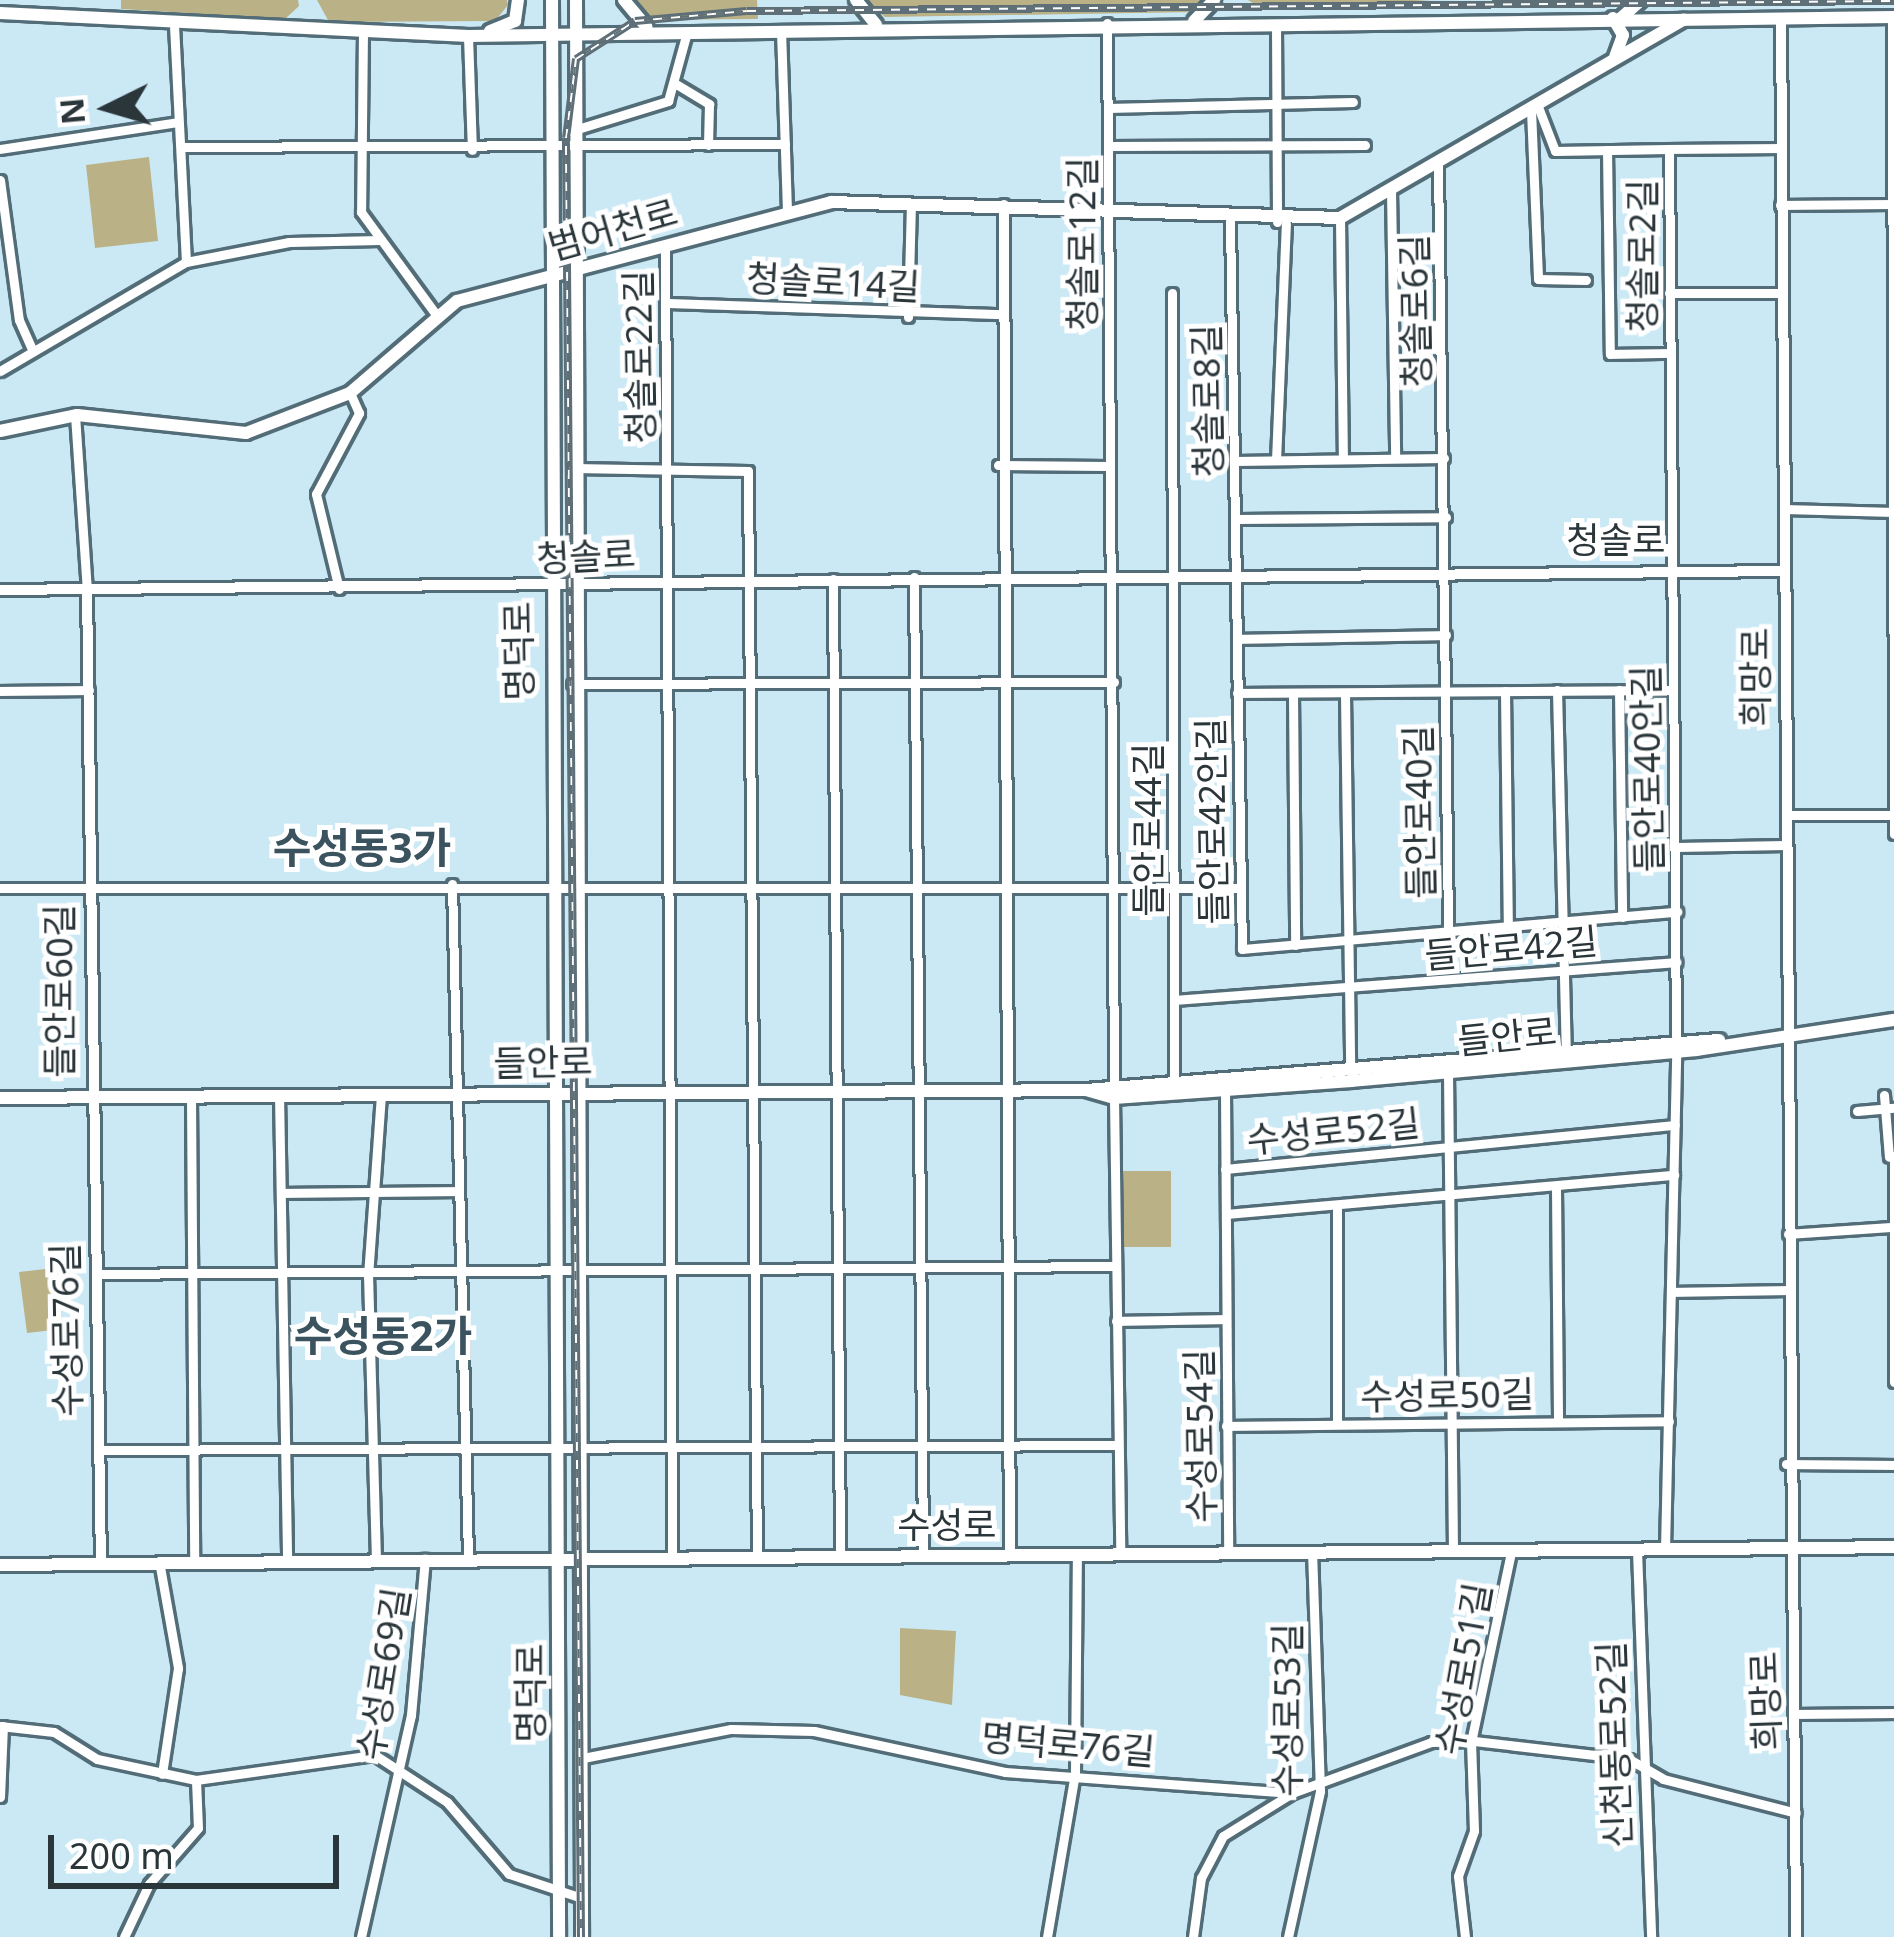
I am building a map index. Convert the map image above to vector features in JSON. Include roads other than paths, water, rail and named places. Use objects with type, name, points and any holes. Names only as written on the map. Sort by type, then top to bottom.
[{"type":"main road","points":[[472,36],[515,21],[518,0]]},
{"type":"main road","points":[[552,0],[570,28]]},
{"type":"main road","name":"명덕로","points":[[552,0],[547,590],[559,1937]]},
{"type":"main road","points":[[553,28],[576,0]]},
{"type":"main road","name":"명덕로","points":[[576,0],[570,28],[570,276],[582,1937]]},
{"type":"main road","points":[[624,0],[630,20],[663,31]]},
{"type":"main road","points":[[856,0],[886,28]]},
{"type":"main road","points":[[1186,22],[1214,0]]},
{"type":"main road","points":[[1617,18],[1641,0]]},
{"type":"main road","points":[[1780,0],[1780,17]]},
{"type":"main road","points":[[1780,17],[1790,0]]},
{"type":"main road","points":[[1816,0],[1857,17]]},
{"type":"main road","points":[[0,13],[472,36],[553,28],[688,31],[1893,17]]},
{"type":"main road","name":"범어천로","points":[[0,431],[76,416],[212,436],[350,393],[437,316],[488,290],[570,276],[787,212],[910,201],[1230,221],[1340,218],[1687,17]]},
{"type":"main road","points":[[1615,58],[1623,35],[1617,18]]},
{"type":"main road","name":"들안로","points":[[0,1098],[754,1088],[1226,1090],[1676,1051],[1719,1040],[1894,1019]]},
{"type":"main road","name":"들안로","points":[[1114,1091],[1174,1080],[1676,1036],[1719,1040]]},
{"type":"main road","name":"수성로","points":[[0,1564],[1894,1547]]},
{"type":"street","name":"희망로","points":[[1780,17],[1786,1464],[1796,1714],[1796,1937]]},
{"type":"street","points":[[1893,17],[1889,204],[1894,834]]},
{"type":"street","points":[[1276,21],[1281,222],[1276,460]]},
{"type":"street","name":"청솔로12길","points":[[1107,23],[1108,466],[1117,887],[1114,1445],[1120,1554]]},
{"type":"street","points":[[174,25],[186,262]]},
{"type":"street","points":[[781,30],[787,212]]},
{"type":"street","points":[[571,131],[661,105],[676,84],[688,31]]},
{"type":"street","points":[[363,32],[362,212],[437,316]]},
{"type":"street","points":[[472,36],[472,149]]},
{"type":"street","points":[[676,84],[715,107],[708,145]]},
{"type":"street","points":[[1108,108],[1276,100],[1352,102]]},
{"type":"street","points":[[1534,107],[1538,279],[1586,280]]},
{"type":"street","name":"청솔로2길","points":[[1534,107],[1555,151],[1669,149],[1670,570]]},
{"type":"street","points":[[0,149],[178,122]]},
{"type":"street","points":[[181,147],[365,152],[785,144]]},
{"type":"street","points":[[1109,146],[1365,145]]},
{"type":"street","points":[[1669,149],[1780,148]]},
{"type":"street","name":"청솔로2길","points":[[1607,150],[1610,354],[1670,353]]},
{"type":"street","name":"청솔로6길","points":[[1438,163],[1447,571]]},
{"type":"street","points":[[0,180],[3,232],[33,351]]},
{"type":"street","points":[[1391,190],[1395,458]]},
{"type":"street","points":[[908,317],[910,201]]},
{"type":"street","points":[[1780,205],[1889,204]]},
{"type":"street","points":[[1004,205],[998,465],[1004,681],[1010,1555]]},
{"type":"street","points":[[1340,218],[1343,458]]},
{"type":"street","name":"청솔로8길","points":[[1230,221],[1238,579]]},
{"type":"street","points":[[0,371],[186,262],[290,242],[380,240]]},
{"type":"street","name":"청솔로22길","points":[[664,246],[673,1089],[672,1557]]},
{"type":"street","points":[[1172,293],[1175,580]]},
{"type":"street","points":[[1670,293],[1779,293]]},
{"type":"street","name":"청솔로14길","points":[[665,303],[908,317],[998,314]]},
{"type":"street","points":[[339,589],[316,494],[359,413],[350,393]]},
{"type":"street","points":[[76,416],[87,589]]},
{"type":"street","points":[[1235,461],[1444,458]]},
{"type":"street","points":[[998,465],[1108,466]]},
{"type":"street","name":"청솔로22길","points":[[572,467],[667,467]]},
{"type":"street","points":[[667,467],[748,471],[757,1557]]},
{"type":"street","points":[[1784,509],[1893,512]]},
{"type":"street","points":[[1237,519],[1446,517]]},
{"type":"street","name":"들안로40안길","points":[[1564,921],[1677,912],[1670,570]]},
{"type":"street","points":[[1445,693],[1447,571]]},
{"type":"street","name":"청솔로","points":[[0,590],[574,590],[668,581],[1784,571]]},
{"type":"street","points":[[914,578],[923,1556]]},
{"type":"street","points":[[833,579],[840,1556]]},
{"type":"street","name":"들안로42안길","points":[[1238,579],[1242,949],[1348,941]]},
{"type":"street","name":"들안로44길","points":[[1174,1080],[1175,580]]},
{"type":"street","name":"들안로60길","points":[[87,589],[89,1096]]},
{"type":"street","points":[[1238,639],[1446,635]]},
{"type":"street","points":[[572,684],[1114,682]]},
{"type":"street","points":[[0,691],[88,690]]},
{"type":"street","points":[[1556,690],[1566,1047]]},
{"type":"street","name":"들안로40안길","points":[[1619,690],[1622,916]]},
{"type":"street","name":"들안로40길","points":[[1237,693],[1671,690]]},
{"type":"street","points":[[1505,692],[1508,925]]},
{"type":"street","name":"들안로40길","points":[[1445,693],[1448,930]]},
{"type":"street","points":[[1293,694],[1295,945]]},
{"type":"street","points":[[1345,694],[1350,1066]]},
{"type":"street","points":[[1786,814],[1894,815]]},
{"type":"street","points":[[1676,847],[1786,845]]},
{"type":"street","points":[[89,886],[1006,881],[1239,888]]},
{"type":"street","points":[[452,884],[468,1559]]},
{"type":"street","name":"들안로60길","points":[[0,888],[89,886]]},
{"type":"street","points":[[1676,1036],[1677,912]]},
{"type":"street","name":"들안로40길","points":[[1348,941],[1564,921]]},
{"type":"street","name":"들안로42길","points":[[1174,1000],[1677,962]]},
{"type":"street","points":[[1665,1549],[1676,1051]]},
{"type":"street","name":"수성로52길","points":[[1448,1072],[1453,1552]]},
{"type":"street","name":"수성로54길","points":[[1226,1090],[1228,1553]]},
{"type":"street","points":[[279,1094],[287,1560]]},
{"type":"street","points":[[376,1560],[368,1276],[378,1192],[381,1095]]},
{"type":"street","points":[[1884,1095],[1891,1156],[1894,1382]]},
{"type":"street","name":"수성로76길","points":[[89,1096],[101,1562]]},
{"type":"street","points":[[191,1096],[194,1562]]},
{"type":"street","points":[[1857,1111],[1889,1108]]},
{"type":"street","points":[[1446,1146],[1675,1125]]},
{"type":"street","name":"수성로52길","points":[[1225,1169],[1446,1146]]},
{"type":"street","points":[[1226,1214],[1673,1175]]},
{"type":"street","points":[[1556,1187],[1558,1421]]},
{"type":"street","points":[[281,1193],[459,1191]]},
{"type":"street","points":[[1337,1206],[1337,1424]]},
{"type":"street","points":[[1787,1234],[1890,1227]]},
{"type":"street","points":[[96,1274],[673,1274],[1116,1266]]},
{"type":"street","points":[[1671,1292],[1787,1290]]},
{"type":"street","name":"수성로54길","points":[[1116,1321],[1226,1318]]},
{"type":"street","name":"수성로50길","points":[[1226,1426],[1669,1421]]},
{"type":"street","points":[[99,1450],[1114,1445]]},
{"type":"street","points":[[1786,1464],[1894,1466]]},
{"type":"street","name":"신천동로52길","points":[[1636,1550],[1639,1764],[1651,1937]]},
{"type":"street","name":"수성로51길","points":[[1465,1937],[1458,1876],[1474,1831],[1471,1742],[1511,1552]]},
{"type":"street","name":"수성로53길","points":[[1288,1937],[1320,1791],[1312,1553]]},
{"type":"street","points":[[1047,1937],[1075,1773],[1078,1554]]},
{"type":"street","name":"수성로69길","points":[[361,1937],[398,1762],[425,1559]]},
{"type":"street","points":[[159,1561],[178,1668],[162,1774]]},
{"type":"street","points":[[1796,1714],[1894,1713]]},
{"type":"street","points":[[0,1797],[2,1726],[54,1732],[98,1759],[196,1780],[358,1753],[398,1762],[508,1874],[582,1898]]},
{"type":"street","name":"명덕로76길","points":[[583,1758],[731,1729],[814,1731],[1005,1772],[1075,1773],[1292,1793],[1320,1791],[1431,1742],[1471,1742],[1639,1764],[1796,1813]]},
{"type":"street","points":[[124,1937],[149,1884],[198,1828],[196,1780]]},
{"type":"street","points":[[1193,1937],[1201,1878],[1223,1836],[1292,1793]]},
{"type":"railway","points":[[581,1937],[566,138],[576,59],[635,21],[747,11],[1894,1]]},
{"type":"district","name":"수성동3가","points":[[362,847]]},
{"type":"district","name":"수성동2가","points":[[383,1335]]}]
